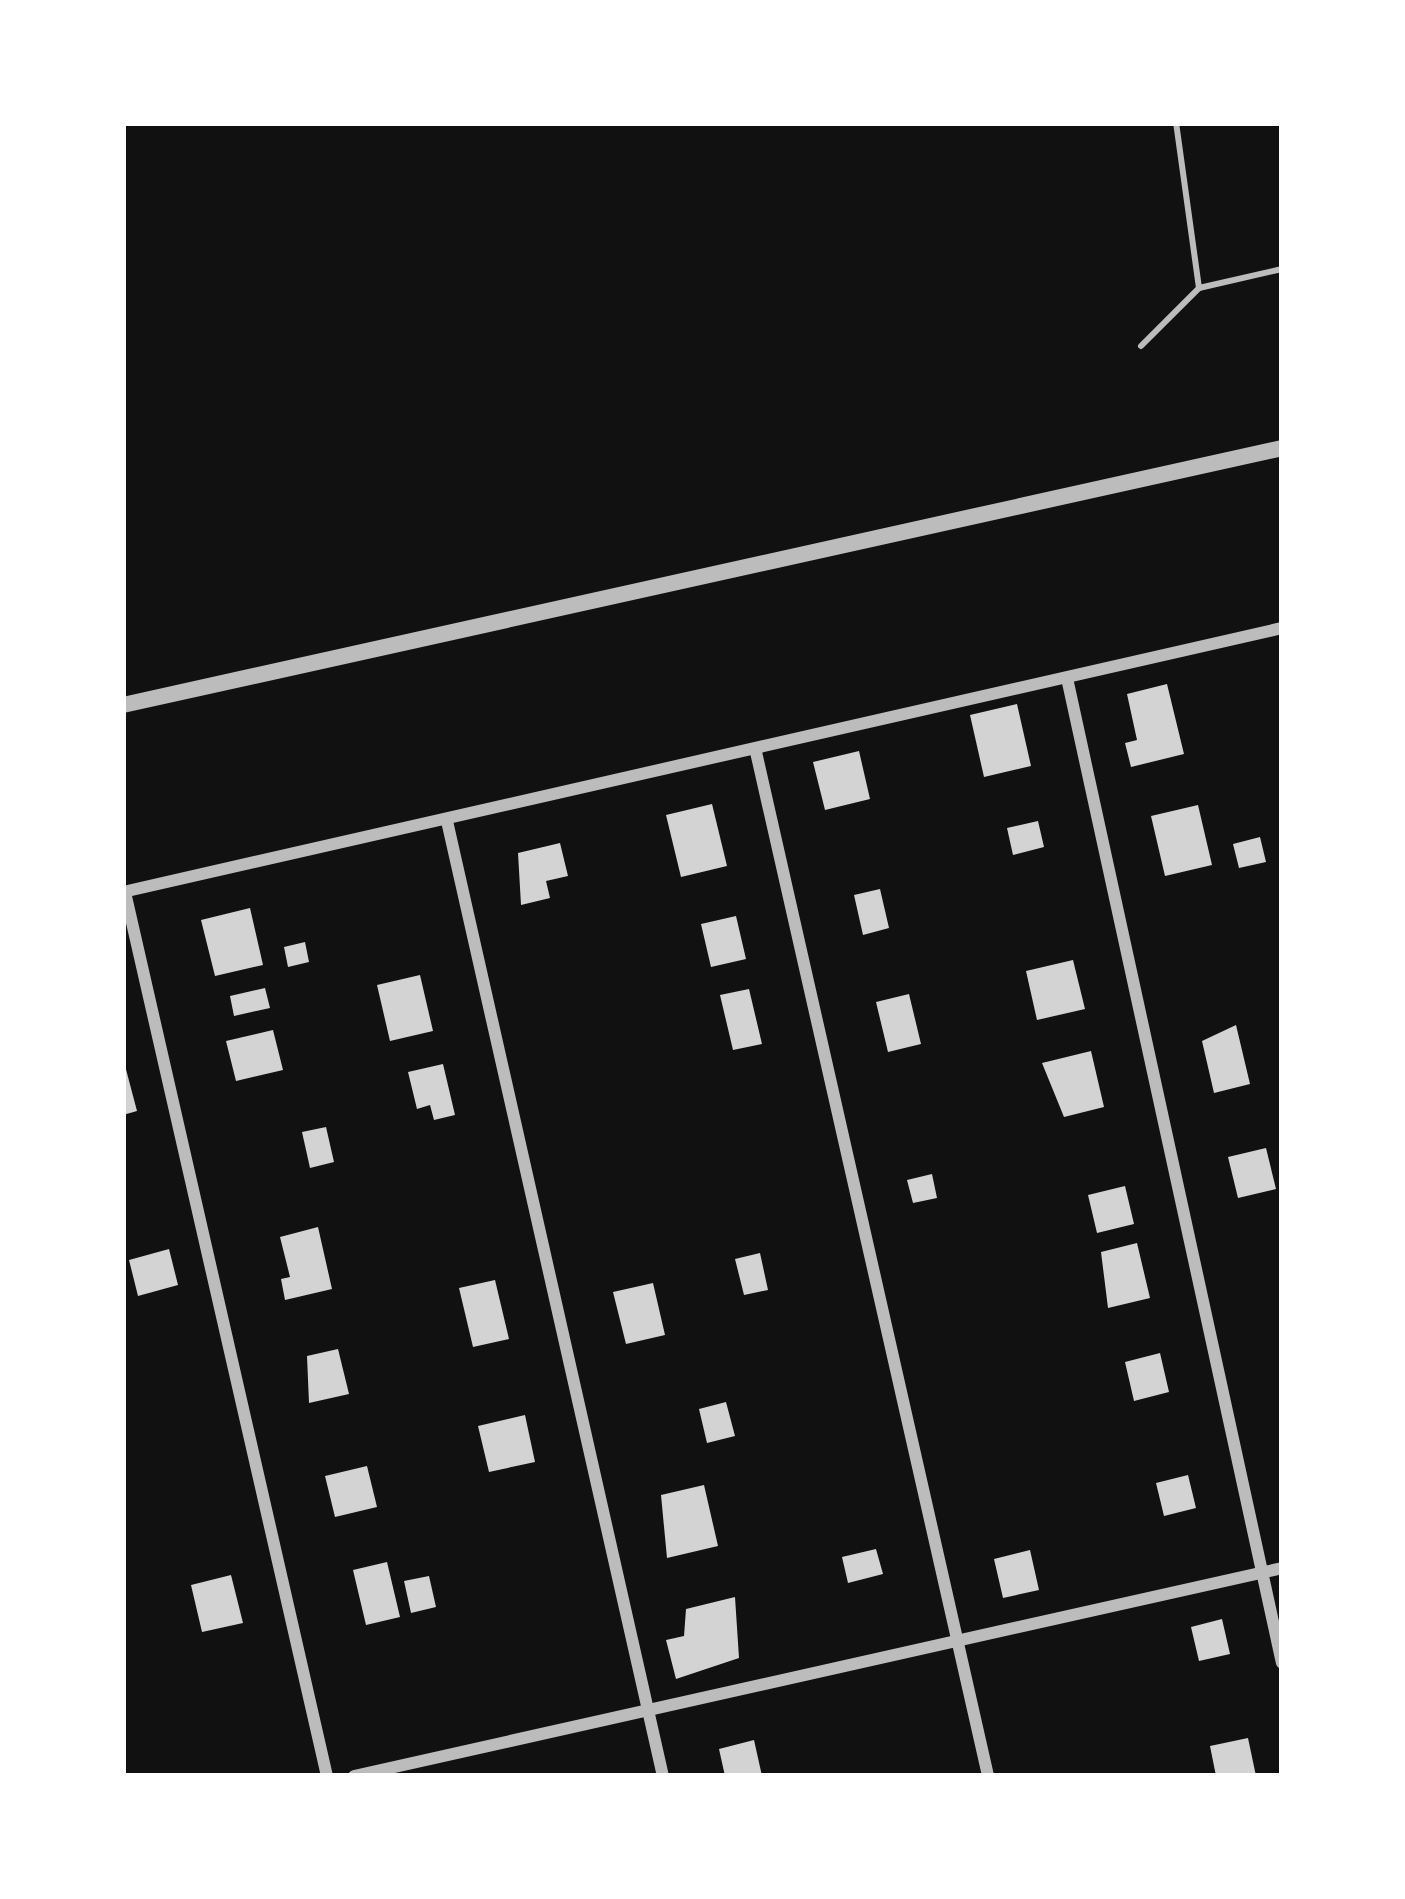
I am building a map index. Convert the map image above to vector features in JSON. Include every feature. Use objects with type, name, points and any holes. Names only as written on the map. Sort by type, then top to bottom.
[{"type":"street","points":[[123,705],[1282,448]]},
{"type":"street","points":[[326,1776],[124,892],[756,752],[1282,628]]},
{"type":"street","points":[[1067,678],[1282,1664]]},
{"type":"street","points":[[756,752],[961,1639],[988,1776]]},
{"type":"street","points":[[447,821],[663,1776]]},
{"type":"street","points":[[354,1776],[1282,1568]]},
{"type":"lane","points":[[1176,123],[1199,288]]},
{"type":"lane","points":[[1141,346],[1199,288],[1282,269]]},
{"type":"building","points":[[1167,684],[1184,754],[1131,767],[1125,743],[1137,740],[1127,694]]},
{"type":"building","points":[[1017,704],[1031,766],[984,777],[970,715]]},
{"type":"building","points":[[859,751],[870,799],[825,810],[813,762]]},
{"type":"building","points":[[712,804],[727,866],[681,877],[666,815]]},
{"type":"building","points":[[1198,805],[1212,865],[1165,876],[1151,816]]},
{"type":"building","points":[[1038,821],[1044,847],[1013,855],[1007,828]]},
{"type":"building","points":[[1260,837],[1266,862],[1239,868],[1233,844]]},
{"type":"building","points":[[560,843],[568,876],[546,881],[550,898],[521,905],[518,853]]},
{"type":"building","points":[[880,889],[889,928],[863,935],[854,895]]},
{"type":"building","points":[[250,908],[263,965],[215,976],[201,920]]},
{"type":"building","points":[[736,916],[746,959],[711,967],[701,924]]},
{"type":"building","points":[[305,942],[309,962],[288,967],[284,947]]},
{"type":"building","points":[[1073,960],[1085,1009],[1037,1020],[1026,971]]},
{"type":"building","points":[[420,975],[433,1031],[390,1041],[377,985]]},
{"type":"building","points":[[265,988],[270,1008],[234,1016],[230,996]]},
{"type":"building","points":[[749,989],[762,1044],[733,1050],[720,995]]},
{"type":"building","points":[[909,994],[921,1044],[888,1052],[876,1002]]},
{"type":"building","points":[[1236,1025],[1250,1084],[1214,1093],[1202,1041]]},
{"type":"building","points":[[273,1030],[283,1070],[236,1081],[226,1041]]},
{"type":"building","points":[[1091,1051],[1104,1107],[1064,1117],[1042,1063]]},
{"type":"building","points":[[123,1058],[137,1111],[123,1115]]},
{"type":"building","points":[[443,1064],[455,1115],[434,1120],[430,1105],[417,1109],[408,1072]]},
{"type":"building","points":[[326,1127],[334,1162],[310,1168],[302,1132]]},
{"type":"building","points":[[1266,1148],[1276,1189],[1238,1198],[1228,1157]]},
{"type":"building","points":[[932,1174],[937,1198],[913,1203],[907,1180]]},
{"type":"building","points":[[1125,1186],[1134,1224],[1097,1233],[1088,1195]]},
{"type":"building","points":[[318,1227],[332,1289],[285,1300],[281,1279],[290,1277],[280,1237]]},
{"type":"building","points":[[1137,1243],[1150,1298],[1108,1308],[1101,1252]]},
{"type":"building","points":[[169,1249],[178,1285],[138,1296],[129,1260]]},
{"type":"building","points":[[760,1253],[768,1290],[744,1295],[735,1259]]},
{"type":"building","points":[[495,1280],[509,1339],[473,1347],[459,1288]]},
{"type":"building","points":[[653,1283],[665,1335],[626,1344],[613,1292]]},
{"type":"building","points":[[338,1349],[349,1394],[309,1403],[307,1356]]},
{"type":"building","points":[[1160,1353],[1169,1392],[1134,1401],[1125,1362]]},
{"type":"building","points":[[726,1402],[735,1436],[707,1443],[699,1409]]},
{"type":"building","points":[[525,1415],[535,1462],[489,1472],[478,1426]]},
{"type":"building","points":[[367,1466],[377,1507],[335,1517],[325,1476]]},
{"type":"building","points":[[1188,1475],[1196,1508],[1164,1516],[1156,1483]]},
{"type":"building","points":[[704,1485],[718,1546],[667,1558],[661,1495]]},
{"type":"building","points":[[876,1549],[883,1574],[848,1583],[842,1557]]},
{"type":"building","points":[[1030,1550],[1039,1590],[1003,1598],[994,1559]]},
{"type":"building","points":[[387,1562],[400,1617],[366,1625],[353,1570]]},
{"type":"building","points":[[231,1575],[243,1623],[202,1632],[191,1585]]},
{"type":"building","points":[[429,1576],[436,1607],[411,1613],[404,1581]]},
{"type":"building","points":[[735,1597],[739,1658],[676,1679],[666,1640],[684,1636],[686,1609]]},
{"type":"building","points":[[1222,1619],[1230,1654],[1199,1661],[1191,1627]]},
{"type":"building","points":[[1248,1738],[1256,1776],[1216,1776],[1210,1746]]},
{"type":"building","points":[[754,1740],[762,1776],[725,1776],[719,1749]]}]
